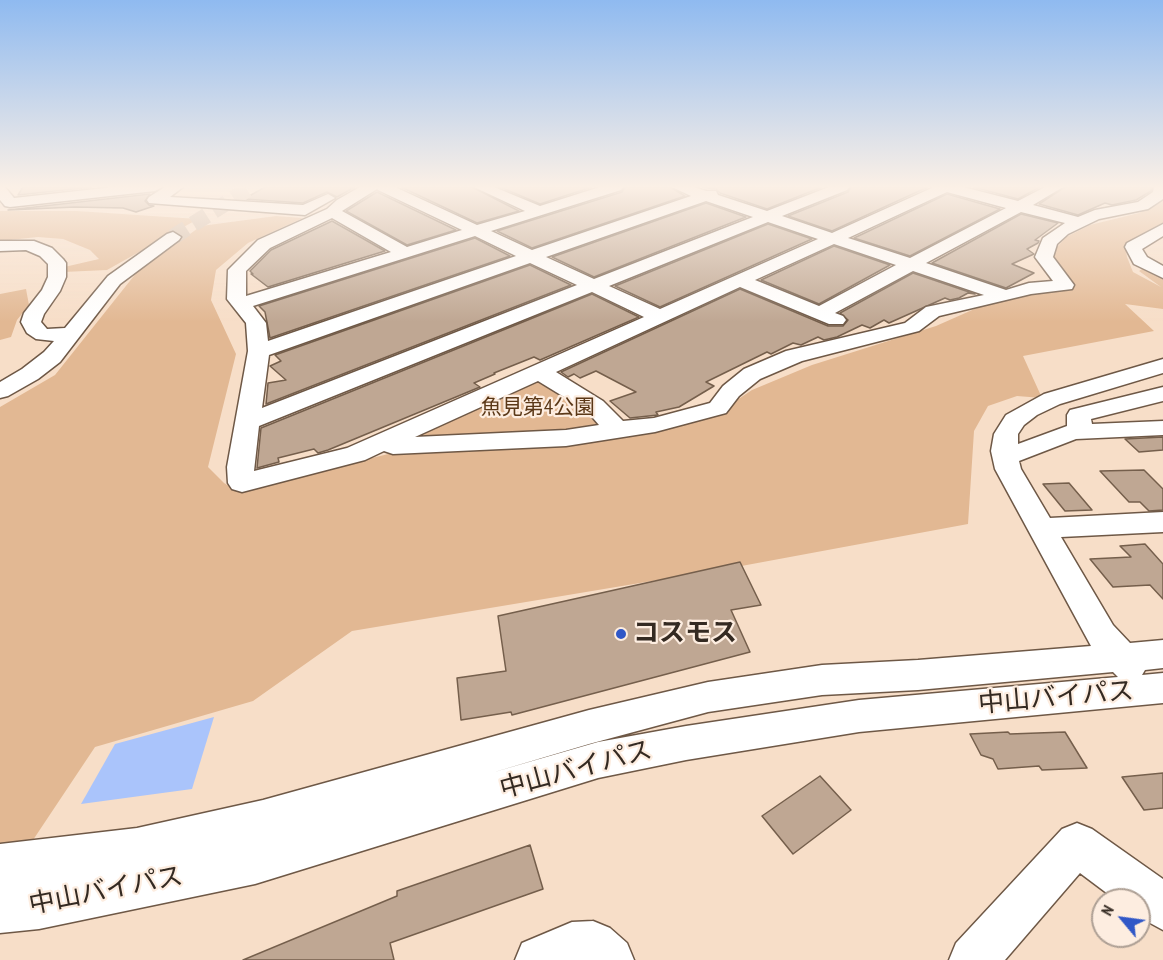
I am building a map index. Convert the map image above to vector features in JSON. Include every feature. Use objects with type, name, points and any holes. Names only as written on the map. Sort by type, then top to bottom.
[{"type":"street","points":[[284,232],[264,244],[237,270],[237,298],[256,323],[259,351],[240,467],[242,483],[356,454],[373,447],[848,232]]},
{"type":"street","points":[[379,232],[405,253]]},
{"type":"street","points":[[241,304],[473,232]]},
{"type":"street","points":[[478,232],[660,317]]},
{"type":"street","points":[[259,351],[601,232]]},
{"type":"street","points":[[248,422],[728,232]]},
{"type":"street","points":[[815,232],[1006,297]]},
{"type":"street","points":[[820,313],[972,232]]},
{"type":"street","points":[[373,447],[431,442],[566,438],[655,425],[718,408],[730,391],[752,374],[794,356],[912,327],[933,311],[1006,297],[1029,289],[1065,285],[1044,257],[1049,242],[1061,232]]},
{"type":"street","points":[[1158,232],[1133,247],[1140,260],[1163,273]]},
{"type":"street","points":[[0,391],[43,364],[62,346],[114,280],[173,237]]},
{"type":"street","points":[[0,246],[28,245],[46,252],[57,263],[57,277],[51,291],[34,313],[31,322],[34,330],[43,335],[71,333]]},
{"type":"street","points":[[740,281],[874,335]]},
{"type":"street","points":[[1120,656],[1101,634],[1008,469],[1005,456],[1006,434],[1015,420],[1052,399],[1163,366]]},
{"type":"street","points":[[539,372],[595,406],[616,429]]},
{"type":"street","points":[[1080,432],[1079,415],[1163,394]]},
{"type":"street","points":[[1005,456],[1073,432],[1163,428]]},
{"type":"street","points":[[1042,528],[1163,522]]},
{"type":"street","name":"中山バイパス","points":[[0,866],[137,850],[171,842],[263,820],[589,727],[708,697],[822,680],[918,675],[1120,656],[1159,684]]},
{"type":"street","name":"中山バイパス","points":[[0,910],[39,906],[255,862],[598,760],[675,745],[859,716],[1159,684]]},
{"type":"street","points":[[973,960],[1077,844],[1163,907]]},
{"type":"street","points":[[539,960],[572,946],[582,945],[593,945],[610,960]]},
{"type":"green space","points":[[0,232],[175,232],[107,270],[63,272],[60,268],[99,259],[90,250],[63,239],[38,237],[0,241]]},
{"type":"green space","points":[[193,232],[273,232],[248,243],[216,270],[211,300],[236,354],[208,467],[224,483],[237,491],[417,447],[559,444],[734,402],[752,390],[812,365],[936,326],[979,307],[1034,291],[1067,286],[1050,255],[1066,237],[1076,232],[1148,232],[1125,244],[1127,257],[1133,272],[1161,287],[1139,271],[1142,269],[1163,279],[1163,309],[1125,304],[1154,331],[1023,356],[1042,398],[1017,396],[988,406],[974,431],[968,524],[736,567],[352,631],[253,701],[95,747],[25,852],[0,856],[0,407],[55,375],[137,272]]},
{"type":"green space","points":[[26,289],[29,305],[17,320],[11,337],[0,340],[0,294]]},
{"type":"green space","name":"魚見第4公園","points":[[542,378],[607,428],[539,435],[418,435]]},
{"type":"water","points":[[214,717],[192,789],[81,804],[115,744]]},
{"type":"building","points":[[309,232],[351,232],[385,251],[268,287],[250,271],[271,250]]},
{"type":"building","points":[[383,232],[450,232],[407,245]]},
{"type":"building","points":[[499,232],[580,232],[532,248]]},
{"type":"building","points":[[624,232],[709,232],[594,277],[552,257]]},
{"type":"building","points":[[749,232],[791,232],[812,239],[660,307],[615,286]]},
{"type":"building","points":[[867,232],[956,232],[910,256],[854,238]]},
{"type":"building","points":[[989,232],[1046,232],[1035,240],[1039,241],[1038,243],[1027,249],[1034,254],[1012,264],[1034,273],[1006,288],[932,263]]},
{"type":"building","points":[[475,238],[510,256],[270,338],[265,312],[259,306]]},
{"type":"building","points":[[834,246],[890,265],[819,304],[761,280]]},
{"type":"building","points":[[530,265],[571,285],[266,404],[268,383],[286,380],[270,366],[281,361],[275,355]]},
{"type":"building","points":[[913,273],[975,294],[968,293],[950,300],[945,298],[889,323],[884,320],[870,328],[862,325],[837,337],[824,340],[818,337],[801,345],[793,343],[771,354],[767,352],[706,382],[714,386],[679,407],[656,412],[658,415],[630,418],[610,401],[636,392],[596,371],[580,378],[574,374],[568,377],[561,372],[740,289],[828,326],[843,326],[848,320],[840,313]]},
{"type":"building","points":[[592,294],[639,317],[540,360],[534,357],[494,373],[474,383],[480,387],[328,450],[318,453],[314,449],[278,458],[279,462],[257,468],[261,428]]},
{"type":"building","points":[[1163,437],[1163,450],[1139,452],[1125,439]]},
{"type":"building","points":[[1144,470],[1163,489],[1163,510],[1149,511],[1140,502],[1129,502],[1100,471]]},
{"type":"building","points":[[1069,483],[1092,510],[1065,511],[1043,484]]},
{"type":"building","points":[[1145,544],[1163,564],[1163,599],[1150,585],[1113,587],[1090,559],[1131,557],[1120,546]]},
{"type":"building","name":"コスモス","points":[[740,562],[761,605],[731,610],[750,652],[512,715],[511,712],[461,720],[457,678],[506,671],[498,616]]},
{"type":"building","points":[[1008,732],[1010,734],[1065,732],[1087,768],[1042,770],[1039,766],[998,769],[993,759],[981,755],[970,734]]},
{"type":"building","points":[[1163,773],[1163,808],[1144,810],[1122,777]]},
{"type":"building","points":[[820,776],[851,810],[793,854],[762,816]]},
{"type":"building","points":[[530,845],[543,889],[390,943],[394,960],[243,960],[397,896],[397,891]]},
{"type":"tunnel","points":[[173,237],[181,232]]},
{"type":"place","name":"コスモス","points":[[621,634]]}]
